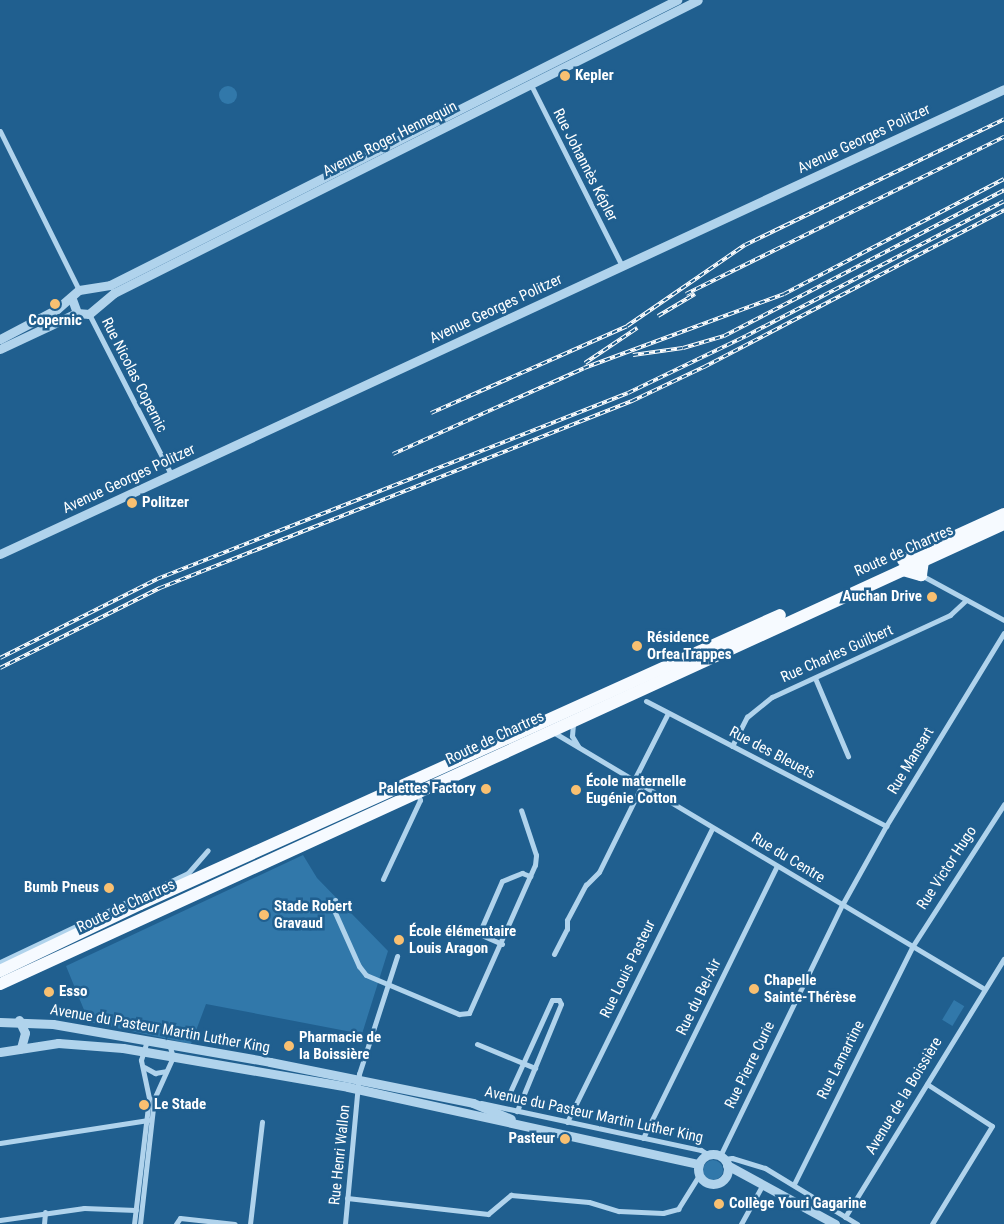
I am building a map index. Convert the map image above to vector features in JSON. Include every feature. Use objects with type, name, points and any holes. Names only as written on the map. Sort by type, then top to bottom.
[{"type":"main road","name":"Route de Chartres","points":[[0,971],[140,904],[1004,514]]},
{"type":"main road","name":"Route de Chartres","points":[[0,984],[1004,524]]},
{"type":"main road","points":[[903,570],[921,575],[923,561]]},
{"type":"main road","points":[[608,683],[640,672],[655,671]]},
{"type":"main road","points":[[469,756],[476,747],[511,726]]},
{"type":"street","name":"Avenue Roger Hennequin","points":[[78,290],[90,290],[110,285],[677,0]]},
{"type":"street","name":"Avenue Roger Hennequin","points":[[89,314],[97,305],[114,293],[698,0]]},
{"type":"street","name":"Rue Johannès Képler","points":[[526,75],[622,266]]},
{"type":"street","name":"Avenue Georges Politzer","points":[[0,554],[1004,89]]},
{"type":"street","points":[[0,131],[78,290],[72,299],[0,339]]},
{"type":"street","points":[[90,290],[96,297],[97,305]]},
{"type":"street","points":[[72,299],[78,313]]},
{"type":"street","points":[[0,349],[78,313],[89,314]]},
{"type":"street","name":"Rue Nicolas Copernic","points":[[89,314],[172,474]]},
{"type":"street","points":[[921,575],[1004,620]]},
{"type":"street","name":"Rue Charles Guilbert","points":[[732,746],[747,717],[757,707],[814,678],[950,615],[966,600]]},
{"type":"street","name":"Rue Mansart","points":[[842,905],[886,826],[1004,633]]},
{"type":"street","points":[[814,678],[848,756]]},
{"type":"street","name":"Rue des Bleuets","points":[[646,701],[886,826]]},
{"type":"street","points":[[634,780],[668,713]]},
{"type":"street","points":[[574,720],[572,736],[580,749]]},
{"type":"street","name":"Rue du Centre","points":[[550,731],[983,988]]},
{"type":"street","points":[[554,954],[567,929],[567,920],[586,885],[598,872],[642,785]]},
{"type":"street","points":[[383,879],[420,800],[417,792]]},
{"type":"street","name":"Rue Victor Hugo","points":[[912,947],[1004,804]]},
{"type":"street","points":[[335,900],[333,908],[359,966],[366,975],[465,1014],[473,1009],[530,876],[536,855],[521,810]]},
{"type":"street","name":"Rue Louis Pasteur","points":[[567,1122],[712,828]]},
{"type":"street","points":[[0,962],[188,873],[208,850]]},
{"type":"street","name":"Rue du Bel-Air","points":[[643,1138],[777,866]]},
{"type":"street","points":[[502,944],[484,936],[481,929],[502,881],[522,873],[530,876]]},
{"type":"street","name":"Rue Pierre Curie","points":[[724,1160],[842,905]]},
{"type":"street","name":"Rue Lamartine","points":[[794,1184],[912,947]]},
{"type":"street","name":"Rue Henri Wallon","points":[[345,1224],[358,1079],[386,982],[397,956]]},
{"type":"street","name":"Avenue de la Boissière","points":[[845,1217],[927,1084],[983,988],[1004,958]]},
{"type":"street","points":[[510,1092],[552,1000],[559,1000],[561,1004],[517,1111]]},
{"type":"street","points":[[19,1020],[25,1033],[21,1048]]},
{"type":"street","name":"Avenue du Pasteur Martin Luther King","points":[[0,1022],[19,1020],[147,1040],[358,1079],[701,1150],[724,1160],[751,1179],[835,1224]]},
{"type":"street","points":[[140,1224],[149,1098],[142,1052],[147,1040]]},
{"type":"street","name":"Avenue du Pasteur Martin Luther King","points":[[0,1052],[68,1042],[142,1052],[358,1089],[699,1164]]},
{"type":"street","points":[[134,1224],[148,1120],[158,1084],[173,1057],[168,1044]]},
{"type":"street","points":[[477,1044],[535,1068]]},
{"type":"street","points":[[144,1067],[155,1073],[168,1069]]},
{"type":"street","points":[[927,1084],[992,1126],[932,1224]]},
{"type":"street","name":"Avenue du Pasteur Martin Luther King","points":[[472,1103],[522,1124]]},
{"type":"street","points":[[0,1143],[148,1120]]},
{"type":"street","points":[[250,1224],[262,1122]]},
{"type":"street","name":"Avenue du Pasteur Martin Luther King","points":[[709,1154],[699,1164],[699,1176],[714,1184],[725,1178],[751,1179]]},
{"type":"street","points":[[724,1160],[725,1178]]},
{"type":"street","name":"Avenue du Pasteur Martin Luther King","points":[[724,1160],[750,1162],[794,1184],[857,1224]]},
{"type":"street","points":[[347,1198],[488,1214],[511,1195],[590,1202],[619,1211],[663,1214],[678,1208],[699,1176]]},
{"type":"street","points":[[741,1224],[763,1184]]},
{"type":"street","points":[[0,1220],[45,1212],[84,1208],[136,1210]]},
{"type":"street","points":[[44,1224],[45,1212]]},
{"type":"street","points":[[176,1224],[180,1218],[235,1224]]},
{"type":"shaded area","points":[[228,86],[234,89],[237,95],[234,101],[228,104],[222,101],[219,95],[222,89]]},
{"type":"shaded area","name":"Stade Robert Gravaud","points":[[303,855],[317,878],[388,951],[362,1034],[206,1004],[191,1044],[89,1022],[66,966]]},
{"type":"shaded area","points":[[954,1000],[964,1006],[952,1026],[942,1020]]},
{"type":"shaded area","points":[[713,1160],[720,1163],[723,1170],[720,1177],[713,1180],[706,1177],[703,1170],[706,1163]]},
{"type":"railway","points":[[431,413],[627,326],[745,245],[1004,119]]},
{"type":"railway","points":[[686,294],[1004,137]]},
{"type":"railway","points":[[393,454],[584,368],[784,294],[1004,179]]},
{"type":"railway","points":[[633,355],[683,348],[724,336],[1004,190]]},
{"type":"railway","points":[[0,658],[157,579],[628,393],[746,336],[1004,201]]},
{"type":"railway","points":[[0,668],[160,588],[632,401],[704,367],[1004,210]]},
{"type":"railway","points":[[658,316],[695,294]]},
{"type":"railway","points":[[585,363],[637,328]]},
{"type":"place","name":"Kepler","points":[[565,76]]},
{"type":"place","name":"Copernic","points":[[55,304]]},
{"type":"place","name":"Politzer","points":[[132,503]]},
{"type":"place","name":"Auchan Drive","points":[[932,597]]},
{"type":"place","name":"Résidence Orfea Trappes","points":[[637,646]]},
{"type":"place","name":"Palettes Factory","points":[[486,789]]},
{"type":"place","name":"École maternelle Eugénie Cotton","points":[[576,790]]},
{"type":"place","name":"Bumb Pneus","points":[[109,888]]},
{"type":"place","name":"Stade Robert Gravaud","points":[[264,915]]},
{"type":"place","name":"École élémentaire Louis Aragon","points":[[399,940]]},
{"type":"place","name":"Chapelle Sainte-Thérèse","points":[[754,989]]},
{"type":"place","name":"Esso","points":[[49,992]]},
{"type":"place","name":"Pharmacie de la Boissière","points":[[289,1046]]},
{"type":"place","name":"Le Stade","points":[[144,1105]]},
{"type":"place","name":"Pasteur","points":[[565,1139]]},
{"type":"place","name":"Collège Youri Gagarine","points":[[719,1204]]}]
